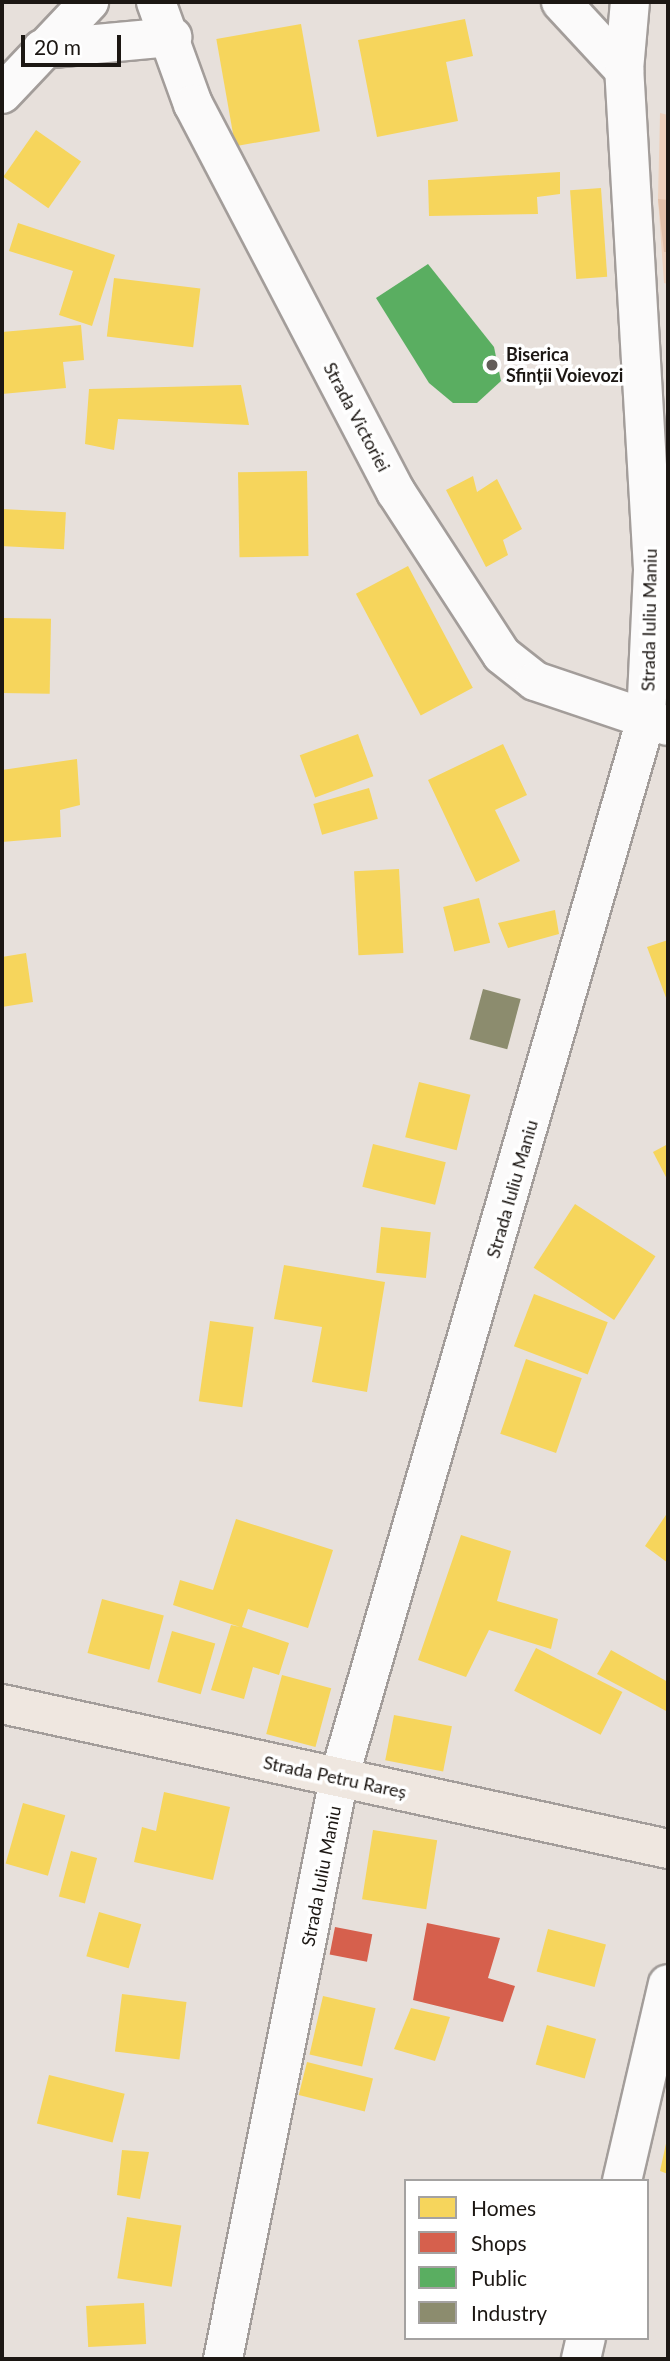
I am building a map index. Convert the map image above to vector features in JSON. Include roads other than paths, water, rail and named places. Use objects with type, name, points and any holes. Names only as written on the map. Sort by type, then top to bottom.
[{"type":"main road","name":"Strada Petru Rareș","points":[[2,1704],[668,1849]]},
{"type":"street","points":[[2,94],[41,49],[89,2]]},
{"type":"street","name":"Strada Victoriei","points":[[156,2],[172,37],[193,104],[396,492],[502,655],[536,681],[657,723]]},
{"type":"street","points":[[561,2],[624,70]]},
{"type":"street","name":"Strada Iuliu Maniu","points":[[223,2359],[339,1778],[355,1734],[657,723],[660,577],[624,70],[630,2]]},
{"type":"street","points":[[41,49],[172,37]]},
{"type":"street","points":[[622,2179],[668,1984]]},
{"type":"street","points":[[581,2359],[586,2340]]},
{"type":"place","name":"Biserica Sfinții Voievozi","points":[[492,365]]}]
